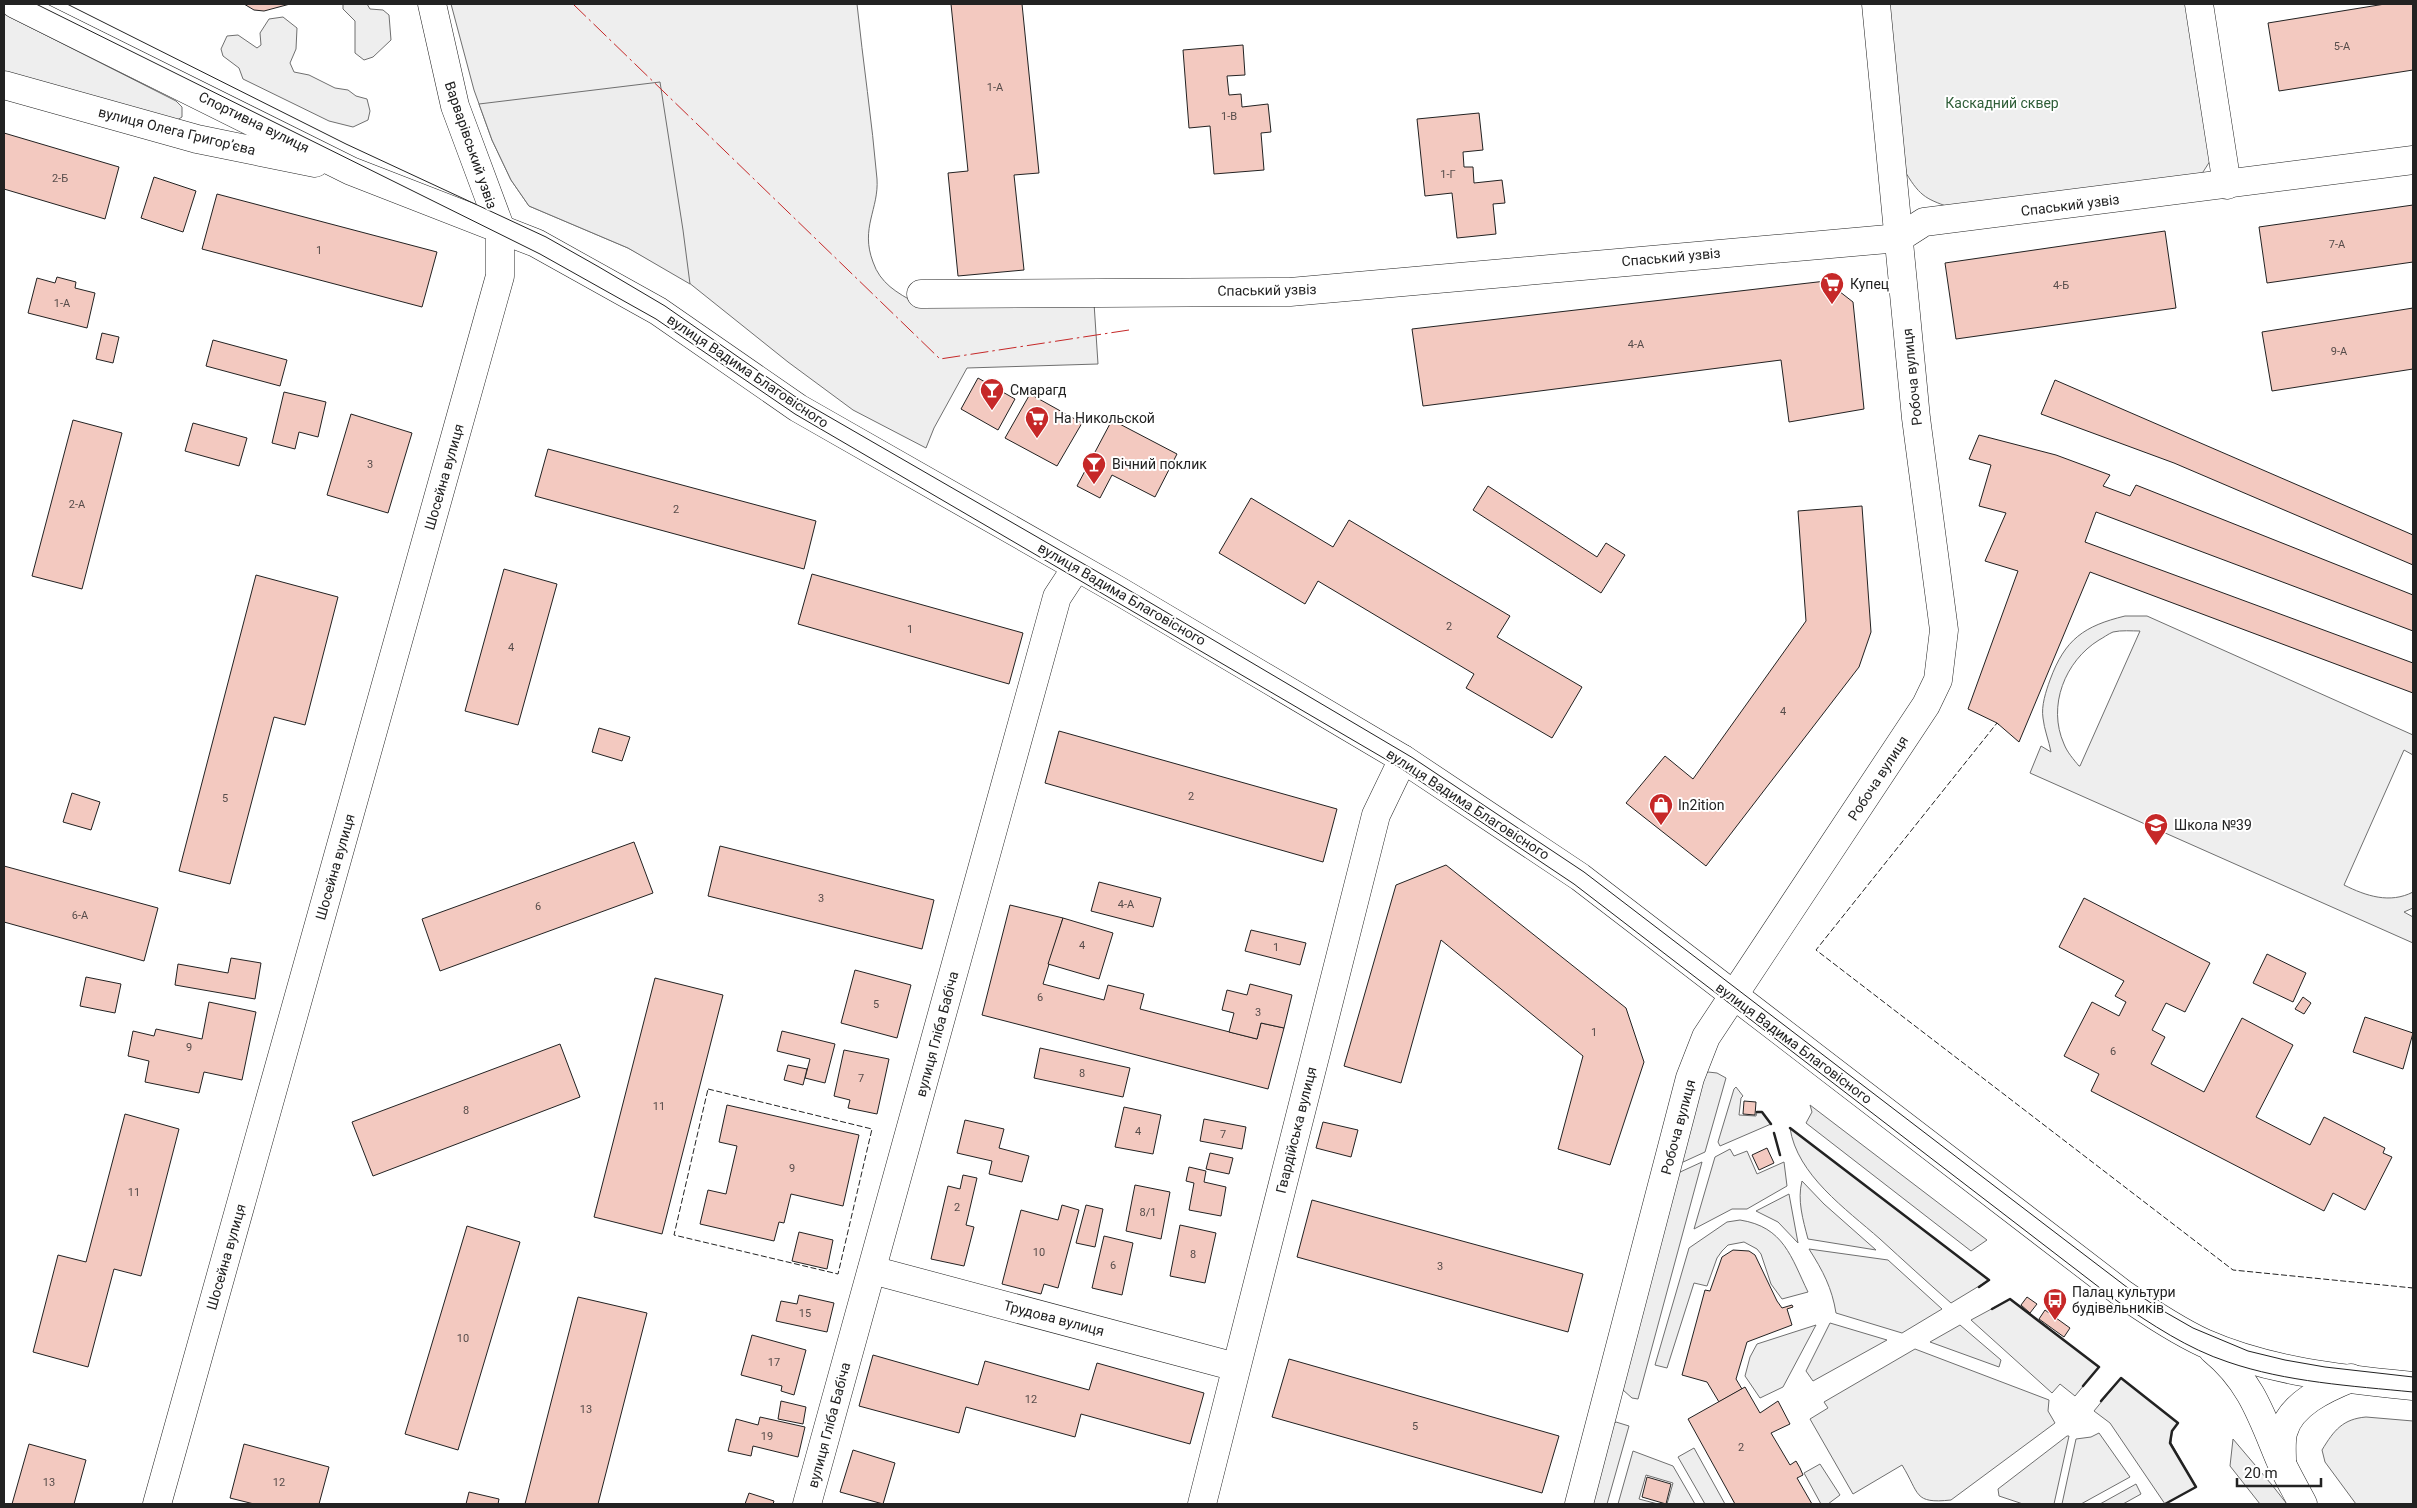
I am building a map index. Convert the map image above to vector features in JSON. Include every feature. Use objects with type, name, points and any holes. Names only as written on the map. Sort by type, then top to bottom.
[{"type":"street","name":"Спортивна вулиця","points":[[15,4],[351,170],[500,227]]},
{"type":"street","name":"Варварівський узвіз","points":[[432,4],[455,106],[500,227]]},
{"type":"street","name":"Робоча вулиця","points":[[1579,1504],[1690,1078],[1706,1037],[1732,995],[1771,942],[1926,704],[1938,680],[1944,630],[1916,418],[1876,4]]},
{"type":"street","points":[[2199,4],[2227,185]]},
{"type":"street","name":"вулиця Олега Григорʼєва","points":[[4,85],[197,139],[351,170]]},
{"type":"street","name":"Спаський узвіз","points":[[921,294],[1290,292],[1899,238],[1924,222],[2413,160]]},
{"type":"street","name":"вулиця Вадима Благовісного","points":[[500,227],[536,243],[658,311],[798,408],[1119,591],[1403,759],[1580,878],[2123,1294],[2161,1319],[2204,1343],[2268,1366],[2413,1386]]},
{"type":"street","name":"Шосейна вулиця","points":[[157,1504],[500,276],[500,227]]},
{"type":"street","name":"вулиця Гліба Бабіча","points":[[807,1504],[1057,597],[1076,568]]},
{"type":"street","name":"Гвардійська вулиця","points":[[1202,1504],[1376,815],[1403,759]]},
{"type":"street","name":"Трудова вулиця","points":[[872,1270],[1236,1367]]},
{"type":"street","points":[[2204,1343],[2227,1362],[2255,1398],[2281,1462],[2303,1504]]},
{"type":"street","points":[[2281,1462],[2283,1433],[2291,1418],[2309,1399],[2351,1378]]},
{"type":"green space","points":[[343,4],[367,4],[370,9],[383,10],[389,15],[391,40],[373,57],[364,60],[355,53],[355,21],[343,9]]},
{"type":"green space","points":[[451,4],[857,4],[877,179],[877,190],[868,239],[873,262],[880,276],[890,287],[916,303],[1094,303],[1098,364],[967,368],[934,428],[926,448],[853,410],[788,362],[683,278],[628,248],[529,206],[511,180],[492,140],[474,90]]},
{"type":"green space","name":"Каскадний сквер","points":[[1887,4],[2191,4],[2212,158],[2203,172],[2189,183],[1954,209],[1931,200],[1916,188],[1906,173]]},
{"type":"green space","points":[[4,14],[176,101],[182,107],[182,117],[174,122],[4,76]]},
{"type":"green space","points":[[283,17],[297,28],[296,49],[290,63],[294,72],[309,75],[335,88],[348,90],[356,96],[367,99],[370,111],[368,120],[353,127],[329,121],[243,79],[239,68],[223,56],[221,49],[227,36],[238,35],[257,48],[261,45],[260,33],[269,19]]},
{"type":"green space","points":[[2125,616],[2147,616],[2413,735],[2413,755],[2404,750],[2344,885],[2369,895],[2387,898],[2396,898],[2413,892],[2413,908],[2404,912],[2413,917],[2413,943],[2030,773],[2041,746],[2051,752],[2044,722],[2044,699],[2062,654],[2078,636],[2098,624]],"holes":[[[2140,631],[2080,766],[2067,750],[2059,729],[2059,700],[2062,686],[2077,660],[2099,640],[2113,632]]]},
{"type":"green space","points":[[1708,1072],[1717,1073],[1726,1078],[1705,1152],[1681,1163],[1703,1075]]},
{"type":"green space","points":[[1736,1087],[1743,1096],[1741,1098],[1739,1115],[1756,1116],[1757,1112],[1762,1112],[1771,1124],[1720,1146],[1718,1142]]},
{"type":"green space","points":[[1790,1128],[1989,1280],[1951,1303],[1825,1190],[1802,1161],[1794,1145]]},
{"type":"green space","points":[[1730,1149],[1734,1156],[1747,1151],[1757,1174],[1784,1162],[1787,1186],[1747,1209],[1732,1209],[1694,1229],[1715,1157]]},
{"type":"green space","points":[[1702,1162],[1638,1399],[1632,1398],[1623,1390],[1623,1383],[1678,1173]]},
{"type":"green space","points":[[1802,1181],[1824,1204],[1876,1250],[1808,1239],[1800,1203]]},
{"type":"green space","points":[[1789,1194],[1798,1243],[1778,1222],[1756,1211]]},
{"type":"green space","points":[[1740,1220],[1767,1229],[1776,1237],[1791,1256],[1808,1292],[1782,1299],[1771,1284],[1761,1254],[1757,1249],[1744,1242],[1728,1245],[1717,1258],[1707,1286],[1694,1283],[1667,1368],[1655,1365],[1689,1248],[1727,1222]]},
{"type":"green space","points":[[1809,1249],[1888,1260],[1942,1309],[1902,1333],[1836,1313],[1826,1280]]},
{"type":"green space","points":[[2010,1299],[2099,1367],[2075,1396],[2060,1384],[2052,1393],[1971,1320]]},
{"type":"green space","points":[[1830,1323],[1887,1340],[1813,1381],[1806,1371]]},
{"type":"green space","points":[[1816,1325],[1783,1387],[1760,1398],[1745,1376],[1750,1357],[1757,1344]]},
{"type":"green space","points":[[1960,1325],[2001,1360],[1999,1367],[1930,1342]]},
{"type":"green space","points":[[1915,1349],[2049,1400],[2048,1411],[2055,1423],[1951,1500],[1930,1500],[1919,1495],[1902,1465],[1853,1494],[1810,1419],[1828,1408],[1824,1402]]},
{"type":"green space","points":[[2121,1378],[2178,1423],[2172,1431],[2171,1443],[2196,1487],[2165,1504],[2110,1423],[2094,1411]]},
{"type":"green space","points":[[2366,1417],[2413,1421],[2413,1504],[2356,1504],[2325,1462],[2322,1450],[2335,1431],[2351,1420]]},
{"type":"green space","points":[[1616,1422],[1629,1426],[1607,1504],[1591,1504],[1610,1427]]},
{"type":"green space","points":[[2099,1433],[2130,1477],[2081,1504],[2062,1504],[2076,1439],[2091,1437]]},
{"type":"green space","points":[[2069,1436],[2054,1504],[2023,1504],[1999,1496],[1998,1489]]},
{"type":"green space","points":[[1694,1448],[1725,1504],[1705,1504],[1678,1457]]},
{"type":"green space","points":[[1633,1451],[1673,1466],[1695,1504],[1667,1504],[1673,1483],[1646,1475],[1639,1499],[1658,1504],[1618,1504]]},
{"type":"green space","points":[[1820,1464],[1840,1495],[1828,1504],[1821,1504],[1804,1473]]},
{"type":"green space","points":[[2136,1484],[2141,1494],[2123,1504],[2100,1504]]},
{"type":"shaded area","points":[[660,82],[690,284],[628,248],[529,206],[511,180],[492,140],[479,104]]},
{"type":"shaded area","points":[[1810,1105],[1987,1240],[1971,1251],[1806,1123],[1812,1112]]},
{"type":"shaded area","points":[[2233,1439],[2287,1504],[2260,1504],[2230,1466]]},
{"type":"building","points":[[244,4],[290,4],[264,11],[254,10]]},
{"type":"building","points":[[951,4],[1022,4],[1039,173],[1014,175],[1024,270],[958,276],[948,173],[968,171]]},
{"type":"building","points":[[2385,4],[2413,4],[2413,70],[2279,91],[2268,23]]},
{"type":"building","points":[[1243,45],[1245,75],[1227,76],[1229,95],[1241,94],[1242,107],[1268,104],[1271,132],[1261,133],[1264,170],[1214,174],[1210,126],[1189,128],[1183,50]]},
{"type":"building","points":[[1479,113],[1483,150],[1463,152],[1464,167],[1473,167],[1474,183],[1502,180],[1505,203],[1493,204],[1496,234],[1457,238],[1452,193],[1425,196],[1417,119]]},
{"type":"building","points":[[4,133],[119,167],[105,219],[4,189]]},
{"type":"building","points":[[154,177],[196,191],[183,232],[141,218]]},
{"type":"building","points":[[217,194],[437,252],[422,307],[202,249]]},
{"type":"building","points":[[2413,205],[2413,262],[2267,283],[2259,227]]},
{"type":"building","points":[[2165,231],[2176,308],[1956,339],[1945,263]]},
{"type":"building","points":[[57,277],[76,282],[75,288],[95,293],[87,328],[28,313],[37,278],[55,283]]},
{"type":"building","points":[[1826,281],[1853,302],[1864,409],[1789,422],[1781,360],[1423,406],[1412,329]]},
{"type":"building","points":[[2413,308],[2413,369],[2272,391],[2262,332]]},
{"type":"building","points":[[102,333],[119,337],[113,363],[96,359]]},
{"type":"building","points":[[213,340],[287,360],[280,386],[206,366]]},
{"type":"building","points":[[978,378],[1015,399],[998,430],[961,409]]},
{"type":"building","points":[[2055,380],[2413,535],[2413,565],[2174,463],[2041,414]]},
{"type":"building","points":[[284,392],[326,402],[318,437],[299,432],[295,449],[272,443]]},
{"type":"building","points":[[1030,394],[1082,423],[1057,466],[1005,438]]},
{"type":"building","points":[[351,414],[412,433],[388,513],[327,495]]},
{"type":"building","points":[[73,420],[122,433],[82,589],[32,576]]},
{"type":"building","points":[[1112,420],[1177,454],[1155,497],[1112,475],[1100,498],[1077,486]]},
{"type":"building","points":[[193,423],[247,438],[239,466],[185,451]]},
{"type":"building","points":[[1979,435],[2056,455],[2110,475],[2103,486],[2130,496],[2136,485],[2413,595],[2413,631],[2096,512],[2085,542],[2413,663],[2413,693],[2090,572],[2019,742],[1997,723],[1968,709],[2018,571],[1985,561],[2006,513],[1979,506],[1991,465],[1969,459]]},
{"type":"building","points":[[548,449],[816,521],[804,569],[535,496]]},
{"type":"building","points":[[1488,486],[1597,557],[1606,543],[1625,555],[1601,593],[1473,510]]},
{"type":"building","points":[[1251,498],[1333,547],[1349,520],[1510,616],[1497,637],[1582,687],[1552,738],[1466,688],[1474,674],[1318,581],[1305,604],[1219,553]]},
{"type":"building","points":[[1862,506],[1871,632],[1859,667],[1706,866],[1626,803],[1665,756],[1693,779],[1806,621],[1798,511]]},
{"type":"building","points":[[504,569],[557,584],[518,725],[465,711]]},
{"type":"building","points":[[812,574],[1023,633],[1009,684],[798,624]]},
{"type":"building","points":[[256,575],[338,597],[305,725],[274,717],[230,884],[179,871]]},
{"type":"building","points":[[599,728],[630,737],[622,761],[592,752]]},
{"type":"building","points":[[1059,731],[1337,809],[1323,862],[1045,783]]},
{"type":"building","points":[[72,793],[100,802],[91,830],[63,822]]},
{"type":"building","points":[[634,842],[653,893],[440,971],[422,919]]},
{"type":"building","points":[[720,846],[934,900],[922,949],[708,896]]},
{"type":"building","points":[[1446,865],[1626,1008],[1644,1062],[1610,1165],[1558,1149],[1583,1056],[1441,940],[1401,1083],[1344,1066],[1396,885]]},
{"type":"building","points":[[4,866],[158,908],[144,961],[4,922]]},
{"type":"building","points":[[1099,882],[1161,898],[1153,927],[1091,911]]},
{"type":"building","points":[[2084,898],[2210,963],[2185,1012],[2166,1003],[2152,1030],[2165,1037],[2151,1064],[2204,1092],[2242,1018],[2293,1045],[2256,1117],[2310,1145],[2324,1117],[2385,1148],[2383,1153],[2392,1157],[2365,1210],[2333,1193],[2324,1211],[2091,1091],[2099,1074],[2064,1056],[2092,1002],[2119,1016],[2126,1002],[2115,996],[2124,981],[2059,947]]},
{"type":"building","points":[[1010,905],[1063,918],[1043,984],[1104,1000],[1108,985],[1144,994],[1140,1009],[1257,1039],[1261,1023],[1284,1028],[1268,1089],[982,1015]]},
{"type":"building","points":[[1063,918],[1113,933],[1099,979],[1048,964]]},
{"type":"building","points":[[1251,930],[1306,943],[1300,965],[1245,951]]},
{"type":"building","points":[[2267,954],[2306,973],[2293,1002],[2253,983]]},
{"type":"building","points":[[231,958],[261,963],[255,999],[175,985],[178,964],[228,973]]},
{"type":"building","points":[[855,970],[911,985],[897,1038],[841,1023]]},
{"type":"building","points":[[86,977],[121,984],[115,1013],[80,1006]]},
{"type":"building","points":[[655,978],[723,995],[662,1234],[594,1217]]},
{"type":"building","points":[[1250,984],[1292,995],[1284,1028],[1261,1023],[1257,1039],[1229,1032],[1234,1013],[1222,1010],[1227,990],[1247,995]]},
{"type":"building","points":[[2303,997],[2311,1003],[2304,1014],[2295,1009]]},
{"type":"building","points":[[209,1002],[256,1012],[242,1080],[204,1072],[199,1093],[145,1082],[149,1061],[128,1056],[133,1031],[154,1036],[156,1029],[202,1039]]},
{"type":"building","points":[[2365,1017],[2413,1033],[2403,1069],[2353,1052]]},
{"type":"building","points":[[782,1031],[835,1044],[825,1083],[805,1078],[810,1059],[777,1051]]},
{"type":"building","points":[[560,1044],[580,1097],[373,1176],[352,1122]]},
{"type":"building","points":[[1040,1048],[1130,1068],[1123,1097],[1034,1078]]},
{"type":"building","points":[[844,1050],[889,1059],[877,1114],[848,1108],[850,1100],[834,1096]]},
{"type":"building","points":[[788,1065],[807,1069],[803,1085],[784,1080]]},
{"type":"building","points":[[1744,1101],[1756,1102],[1755,1115],[1743,1114]]},
{"type":"building","points":[[727,1105],[859,1135],[843,1206],[791,1194],[784,1223],[779,1222],[774,1241],[700,1224],[708,1190],[726,1194],[737,1146],[719,1142]]},
{"type":"building","points":[[1124,1107],[1161,1115],[1153,1154],[1115,1147]]},
{"type":"building","points":[[125,1114],[179,1129],[141,1276],[114,1269],[88,1367],[33,1352],[58,1255],[86,1262]]},
{"type":"building","points":[[1204,1119],[1246,1127],[1242,1149],[1200,1141]]},
{"type":"building","points":[[965,1120],[1004,1129],[999,1148],[1029,1156],[1022,1182],[989,1174],[992,1161],[957,1153]]},
{"type":"building","points":[[1323,1122],[1358,1130],[1351,1157],[1316,1148]]},
{"type":"building","points":[[1767,1148],[1774,1163],[1759,1170],[1752,1155]]},
{"type":"building","points":[[1210,1153],[1233,1158],[1229,1174],[1206,1169]]},
{"type":"building","points":[[1189,1167],[1206,1171],[1204,1182],[1226,1187],[1221,1216],[1189,1210],[1194,1183],[1186,1181]]},
{"type":"building","points":[[963,1175],[977,1178],[966,1225],[974,1227],[964,1266],[931,1259],[948,1186],[960,1189]]},
{"type":"building","points":[[1135,1185],[1170,1192],[1161,1239],[1126,1231]]},
{"type":"building","points":[[1312,1200],[1583,1274],[1568,1332],[1297,1257]]},
{"type":"building","points":[[1062,1205],[1079,1210],[1058,1288],[1044,1284],[1041,1294],[1002,1284],[1021,1210],[1058,1220]]},
{"type":"building","points":[[1086,1205],[1103,1209],[1095,1247],[1076,1243]]},
{"type":"building","points":[[1180,1225],[1216,1233],[1205,1283],[1170,1276]]},
{"type":"building","points":[[467,1226],[520,1242],[458,1450],[405,1434]]},
{"type":"building","points":[[799,1232],[833,1240],[827,1269],[792,1261]]},
{"type":"building","points":[[1104,1236],[1133,1243],[1122,1295],[1092,1288]]},
{"type":"building","points":[[1733,1250],[1749,1251],[1755,1255],[1782,1308],[1792,1305],[1793,1307],[1787,1309],[1792,1325],[1747,1342],[1736,1379],[1742,1389],[1719,1402],[1707,1382],[1682,1375],[1705,1290],[1710,1291],[1722,1257]]},
{"type":"building","points":[[799,1295],[834,1303],[827,1332],[776,1321],[781,1301],[797,1304]]},
{"type":"building","points":[[578,1297],[647,1313],[598,1504],[525,1504]]},
{"type":"building","points":[[2027,1297],[2037,1304],[2030,1313],[2021,1305]]},
{"type":"building","points":[[2045,1310],[2070,1328],[2064,1337],[2039,1319]]},
{"type":"building","points":[[752,1335],[806,1350],[794,1395],[781,1391],[782,1386],[741,1375]]},
{"type":"building","points":[[873,1355],[978,1385],[985,1361],[1089,1390],[1097,1363],[1204,1393],[1190,1444],[1081,1414],[1075,1437],[966,1407],[959,1433],[859,1406]]},
{"type":"building","points":[[1289,1359],[1559,1436],[1542,1493],[1272,1417]]},
{"type":"building","points":[[1745,1387],[1760,1413],[1778,1401],[1790,1424],[1771,1433],[1790,1465],[1796,1461],[1803,1475],[1797,1478],[1812,1504],[1735,1504],[1688,1419]]},
{"type":"building","points":[[781,1401],[806,1407],[803,1424],[778,1419]]},
{"type":"building","points":[[760,1417],[805,1427],[798,1457],[753,1446],[751,1456],[728,1451],[736,1419],[758,1425]]},
{"type":"building","points":[[29,1444],[86,1460],[74,1504],[12,1504]]},
{"type":"building","points":[[244,1444],[329,1467],[319,1504],[254,1504],[230,1498]]},
{"type":"building","points":[[853,1450],[895,1463],[883,1504],[840,1492]]},
{"type":"building","points":[[1647,1477],[1671,1484],[1666,1504],[1642,1497]]},
{"type":"building","points":[[469,1492],[499,1499],[498,1504],[466,1504]]},
{"type":"building","points":[[749,1493],[774,1501],[773,1504],[745,1504]]},
{"type":"tram line","points":[[36,4],[540,254],[656,319],[795,414],[1399,767],[1574,884],[2117,1301],[2170,1335],[2213,1357],[2250,1369],[2296,1379],[2413,1392]]},
{"type":"tram line","points":[[67,4],[346,144],[546,237],[665,306],[800,400],[1122,586],[1413,758],[1584,872],[2128,1288],[2165,1312],[2193,1328],[2248,1351],[2325,1367],[2413,1377]]},
{"type":"fence","points":[[1999,725],[1997,723],[1816,950],[2233,1270],[2413,1288]]},
{"type":"fence","points":[[708,1089],[872,1129],[838,1274],[674,1235],[708,1089]]},
{"type":"wall","points":[[1757,1112],[1762,1112],[1771,1124]]},
{"type":"wall","points":[[1790,1128],[1989,1280],[1979,1287]]},
{"type":"wall","points":[[1774,1133],[1780,1155]]},
{"type":"wall","points":[[1992,1309],[2010,1299],[2099,1367],[2083,1386]]},
{"type":"wall","points":[[2101,1401],[2121,1378],[2178,1423],[2172,1431],[2170,1443],[2196,1487],[2165,1504]]},
{"type":"power","points":[[573,4],[940,359],[1129,330]]},
{"type":"place","name":"Купец","points":[[1832,305]]},
{"type":"place","name":"Смарагд","points":[[992,411]]},
{"type":"place","name":"На Никольской","points":[[1037,439]]},
{"type":"place","name":"Вічний поклик","points":[[1094,485]]},
{"type":"place","name":"In2ition","points":[[1661,826]]},
{"type":"place","name":"Школа №39","points":[[2156,846]]},
{"type":"place","name":"Палац культури будівельників","points":[[2055,1321]]}]
